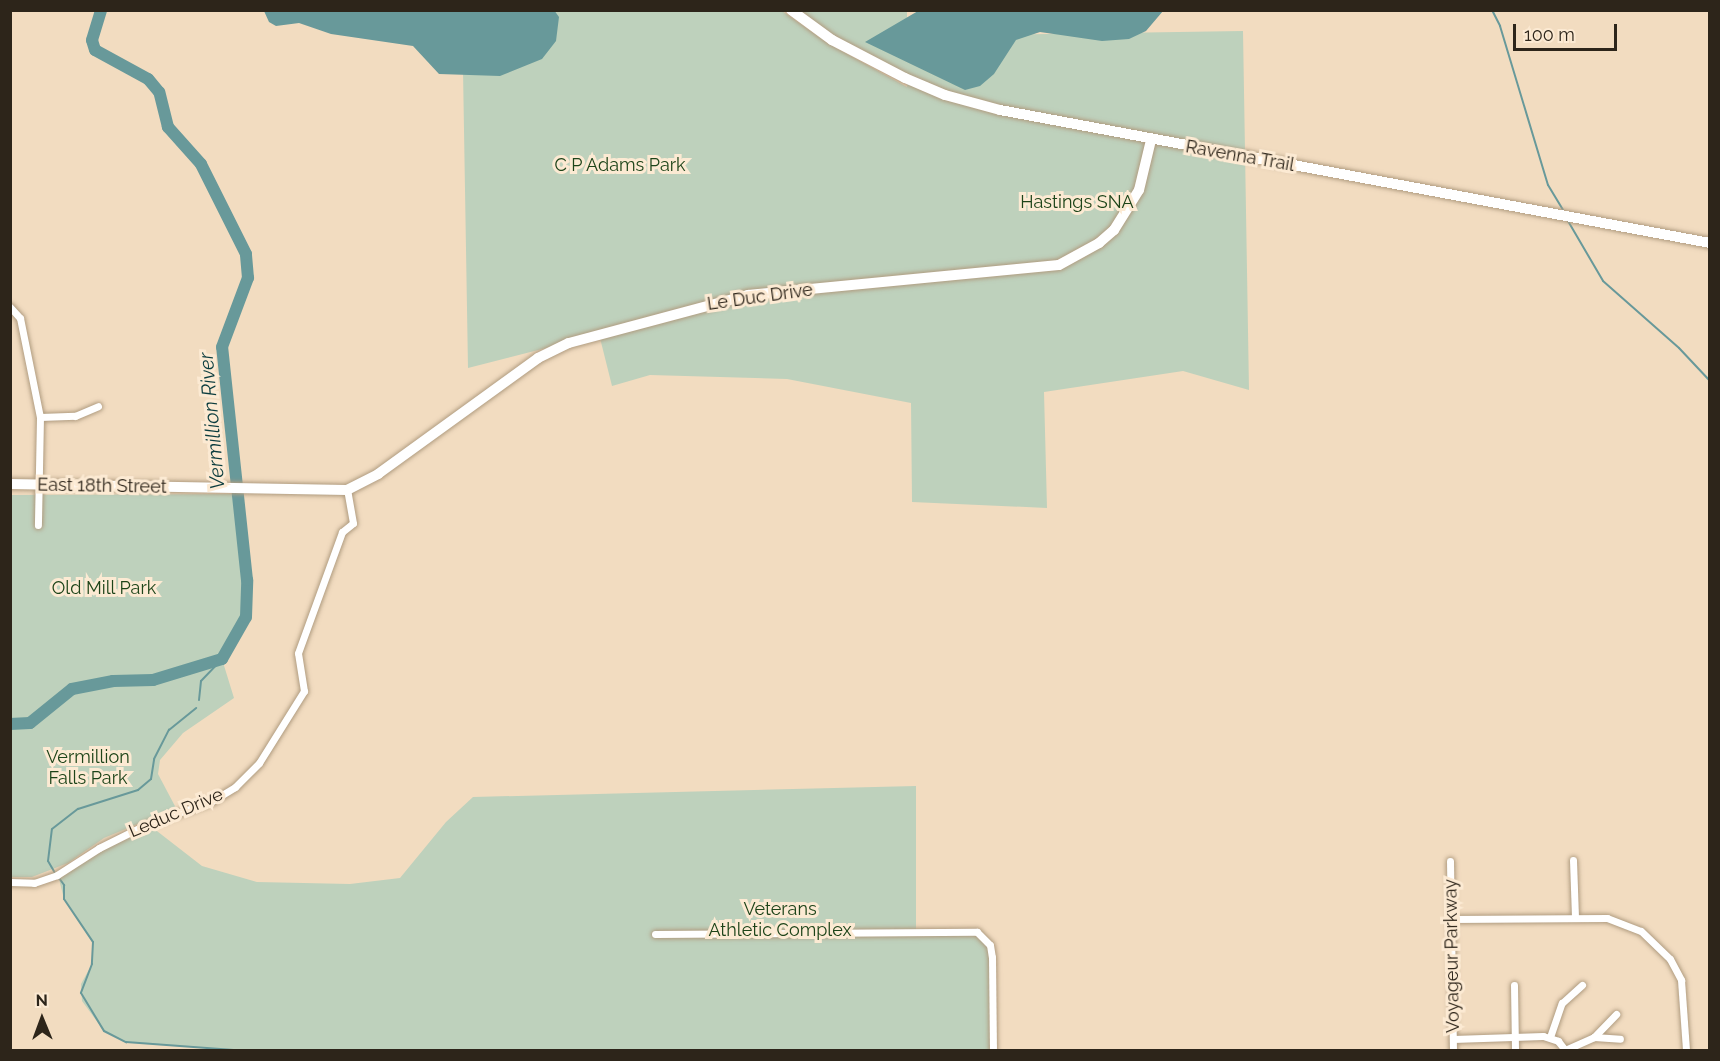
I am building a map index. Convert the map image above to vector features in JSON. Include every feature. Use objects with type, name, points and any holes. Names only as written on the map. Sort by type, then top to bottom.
[{"type":"street","name":"Ravenna Trail","points":[[791,10],[832,40],[945,95],[1151,140],[1710,243]]},
{"type":"street","name":"Le Duc Drive","points":[[346,490],[378,474],[538,358],[569,343],[748,295],[1059,265],[1099,243],[1114,230],[1139,190],[1151,140]]},
{"type":"street","points":[[10,307],[20,318],[40,417],[38,525]]},
{"type":"street","points":[[40,417],[75,416],[98,406]]},
{"type":"street","name":"East 18th Street","points":[[10,484],[346,490]]},
{"type":"street","name":"Leduc Drive","points":[[10,882],[34,883],[57,875],[99,848],[147,824],[212,801],[235,787],[259,763],[304,691],[298,653],[342,532],[353,523],[346,490]]},
{"type":"street","points":[[1574,860],[1575,917]]},
{"type":"street","name":"Voyageur Parkway","points":[[1450,861],[1453,1050]]},
{"type":"street","points":[[1451,919],[1575,917],[1624,923],[1641,931],[1664,951],[1681,980],[1686,1050]]},
{"type":"street","points":[[655,934],[977,932],[990,945],[993,957],[993,1050]]},
{"type":"street","points":[[1514,985],[1515,1050]]},
{"type":"street","points":[[1550,1037],[1562,1003],[1582,985]]},
{"type":"street","points":[[1453,1038],[1550,1037],[1565,1050],[1594,1037],[1616,1014]]},
{"type":"street","points":[[1594,1037],[1620,1039]]},
{"type":"green space","points":[[462,11],[782,11],[829,44],[907,87],[907,79],[874,62],[796,11],[907,11],[907,36],[1243,31],[1249,390],[1183,371],[1044,392],[1047,508],[912,502],[911,403],[787,379],[650,375],[612,386],[600,338],[777,289],[468,368]]},
{"type":"green space","name":"Old Mill Park","points":[[238,494],[247,580],[246,617],[222,659],[234,698],[183,733],[160,760],[158,774],[176,808],[104,838],[68,863],[32,877],[11,877],[11,495]]},
{"type":"green space","name":"Veterans Athletic Complex","points":[[916,786],[916,931],[969,930],[990,945],[993,1050],[234,1050],[126,1042],[104,1031],[82,1001],[81,984],[92,964],[93,943],[64,899],[59,879],[102,850],[153,828],[202,866],[257,882],[350,884],[400,878],[446,822],[473,797]]},
{"type":"water","points":[[554,10],[559,17],[556,41],[542,59],[500,76],[439,74],[413,46],[331,34],[299,23],[276,26],[269,22],[264,11]]},
{"type":"water","points":[[918,11],[1163,11],[1146,31],[1129,39],[1102,41],[1040,32],[1016,40],[994,74],[980,86],[965,90],[865,42]]},
{"type":"waterway","name":"Vermillion River","points":[[10,724],[30,723],[72,689],[113,681],[153,680],[222,659],[246,617],[247,580],[222,347],[248,278],[246,254],[201,164],[168,127],[159,92],[148,79],[95,50],[92,40],[101,10]]},
{"type":"waterway","points":[[1492,10],[1500,26],[1548,185],[1563,210]]},
{"type":"waterway","points":[[1568,221],[1603,281],[1679,348],[1710,381]]},
{"type":"waterway","points":[[199,700],[201,681],[222,659]]},
{"type":"waterway","points":[[55,873],[48,861],[52,829],[78,809],[138,790],[151,779],[154,759],[169,730],[196,708]]},
{"type":"waterway","points":[[59,878],[64,885],[64,899],[93,942],[92,964],[81,993],[104,1031],[126,1042],[234,1050]]},
{"type":"park label","name":"C P Adams Park","points":[[620,165]]},
{"type":"park label","name":"Hastings SNA","points":[[1077,202]]},
{"type":"park label","name":"Vermillion Falls Park","points":[[88,768]]}]
